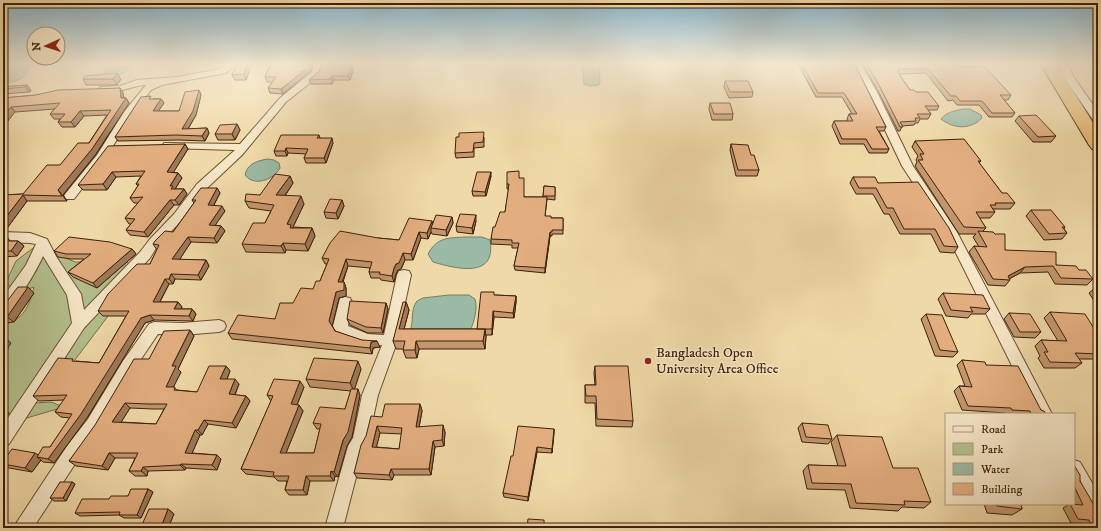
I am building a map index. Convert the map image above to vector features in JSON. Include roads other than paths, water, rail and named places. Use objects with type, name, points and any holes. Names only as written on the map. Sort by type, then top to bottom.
[{"type":"highway","points":[[1062,88],[1098,145]]},
{"type":"street","points":[[96,90],[122,88]]},
{"type":"street","points":[[70,196],[82,179],[101,158],[135,104],[148,88]]},
{"type":"street","points":[[3,439],[79,324],[178,218],[201,187],[222,169],[284,100],[298,88]]},
{"type":"street","points":[[870,88],[908,166],[951,232],[1043,413]]},
{"type":"street","points":[[1076,88],[1098,119]]},
{"type":"street","points":[[159,145],[242,147]]},
{"type":"street","points":[[107,147],[123,147]]},
{"type":"street","points":[[3,237],[30,238],[43,242],[52,260],[74,294],[79,324]]},
{"type":"street","points":[[3,308],[38,256],[43,242]]},
{"type":"street","points":[[334,528],[356,446],[360,442],[370,395],[389,345],[404,275]]},
{"type":"street","points":[[345,302],[340,326],[343,331],[355,334],[366,340],[380,340]]},
{"type":"street","points":[[23,528],[73,452],[94,424],[128,366],[154,328],[182,329],[219,326]]},
{"type":"street","points":[[1075,470],[1098,510]]},
{"type":"water","points":[[963,109],[970,109],[981,115],[982,118],[972,125],[962,127],[951,125],[941,119],[948,113]]},
{"type":"water","points":[[267,159],[274,160],[279,163],[280,168],[269,179],[253,181],[245,175],[250,166],[256,162]]},
{"type":"water","points":[[482,237],[490,240],[491,252],[487,261],[481,266],[473,268],[453,267],[433,262],[428,254],[431,248],[439,241],[448,238]]},
{"type":"water","points":[[449,295],[469,295],[475,299],[476,311],[470,331],[410,331],[413,312],[417,301],[423,298]]},
{"type":"place","name":"Bangladesh Open University Area Office","points":[[648,361]]}]
